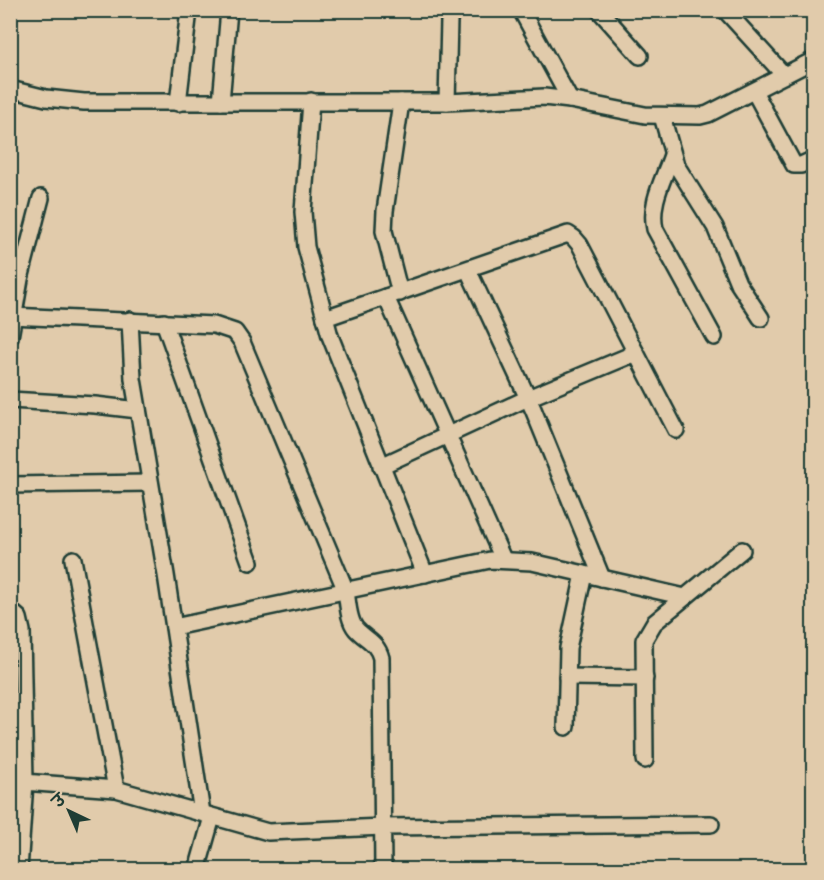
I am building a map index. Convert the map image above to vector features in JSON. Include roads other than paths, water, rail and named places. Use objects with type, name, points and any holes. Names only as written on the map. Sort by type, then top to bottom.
[{"type":"street","points":[[178,103],[189,10]]},
{"type":"street","points":[[221,102],[229,10]]},
{"type":"street","points":[[447,102],[449,20],[453,10]]},
{"type":"street","points":[[521,10],[570,100]]},
{"type":"street","points":[[599,10],[640,56]]},
{"type":"street","points":[[725,10],[784,75]]},
{"type":"street","points":[[10,89],[66,101],[178,103],[447,102],[544,97],[662,116],[708,114],[813,60]]},
{"type":"street","points":[[754,91],[794,165],[801,165],[813,159]]},
{"type":"street","points":[[311,101],[303,212],[304,230],[325,318],[330,336],[425,574]]},
{"type":"street","points":[[401,102],[384,231],[393,295],[447,436],[503,560]]},
{"type":"street","points":[[662,116],[676,165],[715,227],[738,284],[761,318]]},
{"type":"street","points":[[672,155],[652,218],[655,229],[714,337]]},
{"type":"street","points":[[10,337],[12,316],[24,261],[41,198]]},
{"type":"street","points":[[325,318],[568,234],[580,245],[676,430]]},
{"type":"street","points":[[468,270],[528,398],[602,578]]},
{"type":"street","points":[[12,316],[214,324],[235,332],[242,342],[346,591],[351,623],[356,630],[376,645],[381,658],[383,870]]},
{"type":"street","points":[[130,320],[133,379],[207,815],[197,870]]},
{"type":"street","points":[[164,322],[250,562]]},
{"type":"street","points":[[381,465],[636,352]]},
{"type":"street","points":[[10,400],[138,410]]},
{"type":"street","points":[[10,485],[150,483]]},
{"type":"street","points":[[645,760],[644,640],[648,631],[654,623],[742,550]]},
{"type":"street","points":[[73,559],[116,789]]},
{"type":"street","points":[[174,627],[490,560],[532,562],[686,597]]},
{"type":"street","points":[[566,727],[568,648],[584,574]]},
{"type":"street","points":[[10,610],[19,618],[22,631],[18,781],[19,870]]},
{"type":"street","points":[[567,677],[645,678]]},
{"type":"street","points":[[18,781],[116,789],[268,832],[383,827],[711,824]]}]
